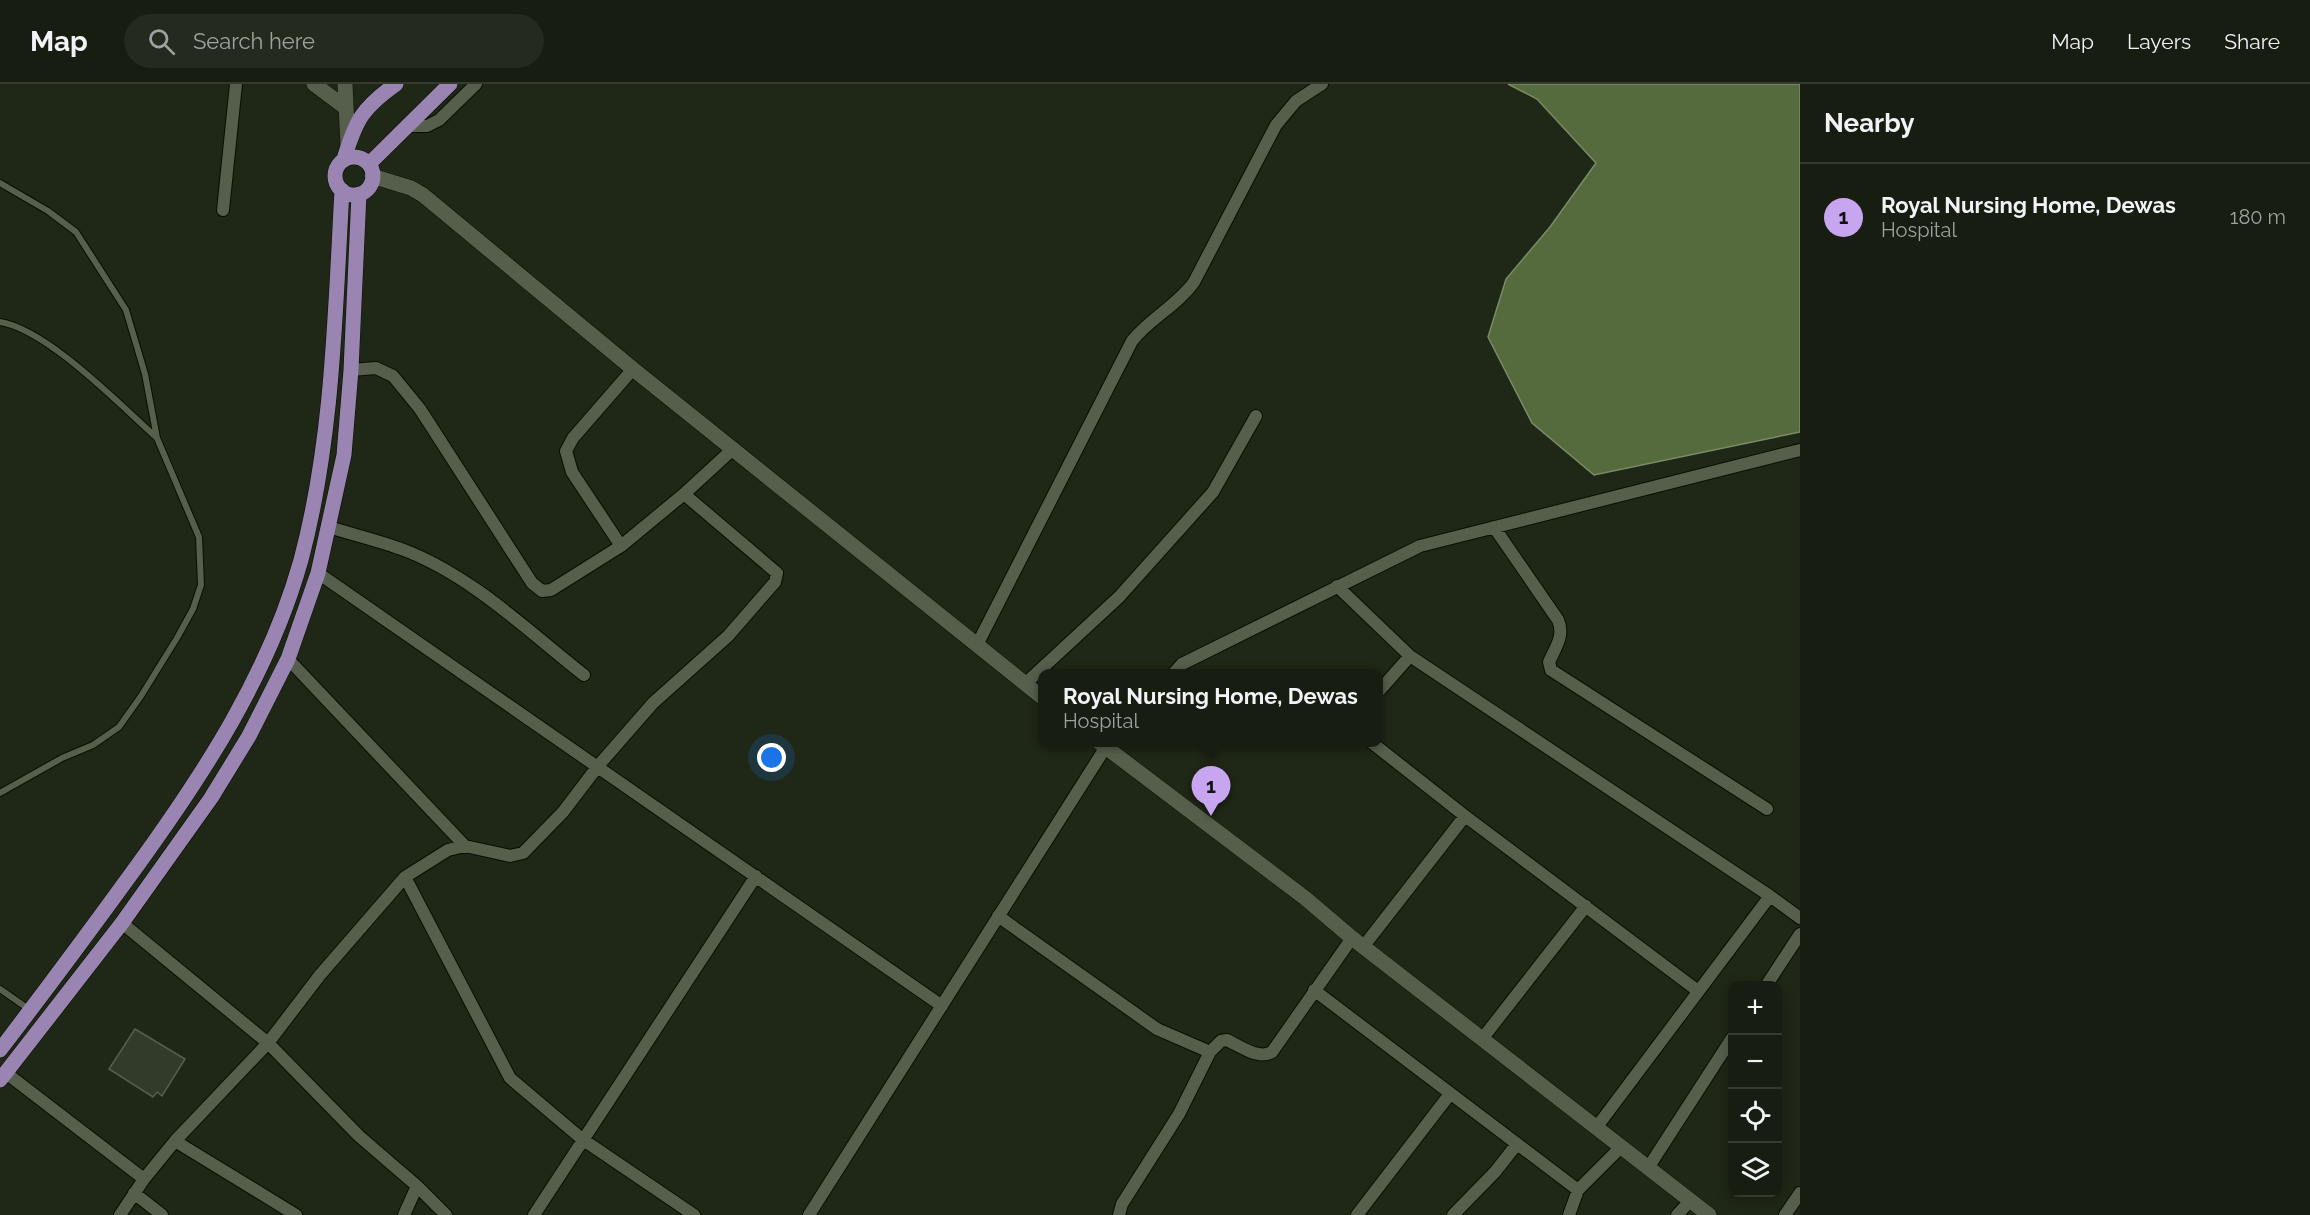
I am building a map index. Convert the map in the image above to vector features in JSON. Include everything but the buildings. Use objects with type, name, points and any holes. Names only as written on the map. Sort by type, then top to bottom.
[{"type":"main road","points":[[346,153],[362,158],[371,170],[372,182],[359,194],[350,194],[336,183],[335,174],[338,165],[346,153],[358,119],[365,108],[396,84]]},
{"type":"main road","points":[[371,170],[407,126],[450,84]]},
{"type":"main road","points":[[0,1050],[191,790],[233,722],[272,643],[300,561],[319,475],[332,372],[342,190]]},
{"type":"main road","points":[[3,1076],[122,923],[216,790],[249,736],[288,659],[318,573],[344,455],[351,370],[359,194]]},
{"type":"street","points":[[223,210],[236,84]]},
{"type":"street","points":[[314,84],[346,108]]},
{"type":"street","points":[[345,84],[346,153]]},
{"type":"street","points":[[407,126],[427,126],[439,120],[476,84]]},
{"type":"street","points":[[977,645],[1132,341],[1143,327],[1176,303],[1190,288],[1276,125],[1296,101],[1322,84]]},
{"type":"street","points":[[371,170],[423,195],[633,369],[1038,694]]},
{"type":"street","points":[[351,370],[376,368],[393,376],[420,409],[532,583],[542,591],[551,590],[621,546],[684,494],[734,448]]},
{"type":"street","points":[[621,546],[572,472],[566,451],[573,438],[633,369]]},
{"type":"street","points":[[1041,669],[1119,597],[1213,492],[1256,416]]},
{"type":"street","points":[[1178,669],[1182,664],[1420,546],[1800,450]]},
{"type":"street","points":[[120,1215],[144,1179],[175,1141],[268,1043],[320,975],[405,877],[448,850],[465,846],[510,856],[523,853],[563,812],[598,766],[653,703],[728,636],[775,582],[777,573],[684,494]]},
{"type":"street","points":[[329,527],[404,550],[439,567],[478,591],[584,675]]},
{"type":"street","points":[[1494,527],[1562,628],[1549,662],[1551,670],[1767,809]]},
{"type":"street","points":[[318,573],[942,1006]]},
{"type":"street","points":[[1337,586],[1410,656],[1800,918]]},
{"type":"street","points":[[1383,686],[1410,656]]},
{"type":"street","points":[[288,659],[465,846]]},
{"type":"street","points":[[1026,683],[1038,672]]},
{"type":"street","points":[[809,1215],[1102,747]]},
{"type":"street","points":[[1108,747],[1305,898],[1357,942],[1709,1215]]},
{"type":"street","points":[[1377,747],[1698,991]]},
{"type":"street","points":[[1119,1215],[1122,1204],[1179,1114],[1210,1052],[1221,1041],[1227,1040],[1260,1055],[1272,1052],[1314,990],[1466,816]]},
{"type":"street","points":[[534,1215],[756,876]]},
{"type":"street","points":[[405,877],[510,1078],[582,1139],[694,1215]]},
{"type":"street","points":[[1596,1128],[1770,896]]},
{"type":"street","points":[[1482,1039],[1586,906]]},
{"type":"street","points":[[998,916],[1157,1029],[1210,1052]]},
{"type":"street","points":[[122,923],[268,1043],[359,1136],[417,1186],[446,1215]]},
{"type":"street","points":[[1769,981],[1800,934]]},
{"type":"street","points":[[1314,990],[1578,1190]]},
{"type":"street","points":[[1648,1168],[1728,1044]]},
{"type":"street","points":[[3,1076],[144,1179]]},
{"type":"street","points":[[1357,1215],[1450,1094]]},
{"type":"street","points":[[175,1141],[296,1215]]},
{"type":"street","points":[[1453,1215],[1495,1172],[1517,1144]]},
{"type":"street","points":[[1569,1215],[1578,1190],[1621,1147]]},
{"type":"street","points":[[404,1215],[417,1186]]},
{"type":"street","points":[[134,1193],[162,1215]]},
{"type":"street","points":[[1785,1215],[1800,1193]]},
{"type":"street","points":[[1677,1215],[1690,1201]]},
{"type":"lane","points":[[0,183],[48,211],[76,232],[126,310],[145,374],[157,438],[199,537],[201,585],[193,609],[141,696],[119,727],[93,745],[62,758],[0,793]]},
{"type":"lane","points":[[0,322],[25,331],[69,359],[157,438]]},
{"type":"lane","points":[[0,988],[31,1010]]},
{"type":"shaded area","points":[[1508,84],[1800,84],[1800,432],[1594,475],[1532,423],[1488,337],[1506,279],[1550,227],[1596,163],[1537,99]]},
{"type":"place","name":"Royal Nursing Home, Dewas","points":[[1211,816]]}]
